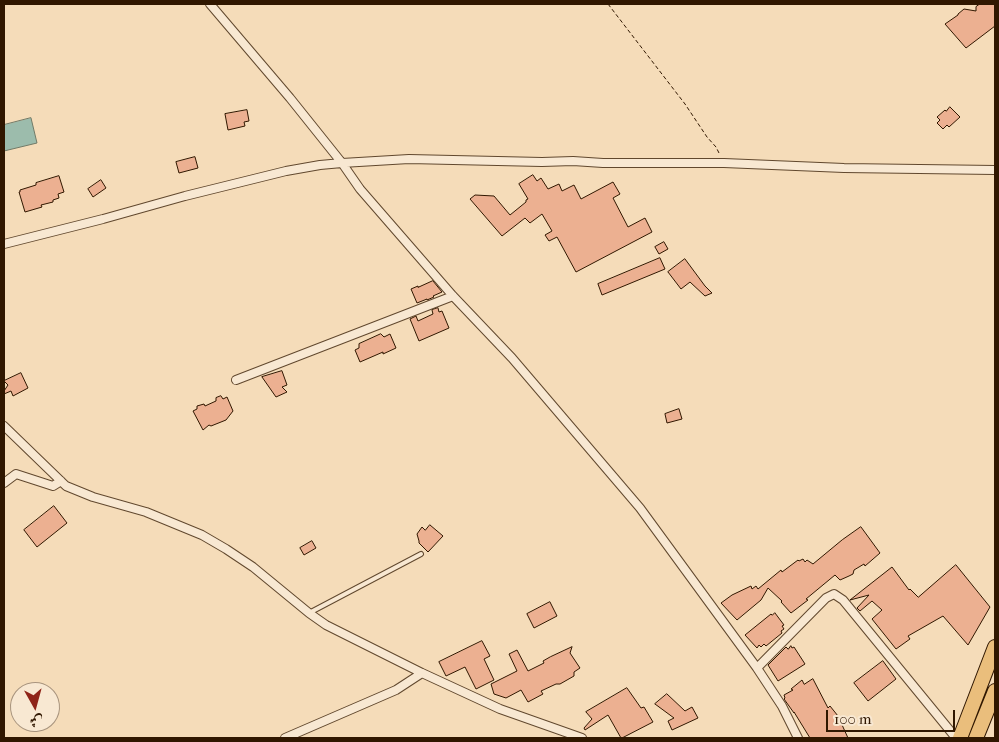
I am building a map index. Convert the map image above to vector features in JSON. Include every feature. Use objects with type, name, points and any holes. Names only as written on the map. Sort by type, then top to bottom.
[{"type":"highway","points":[[958,738],[995,647]]},
{"type":"highway","points":[[976,738],[995,691]]},
{"type":"street","points":[[210,4],[290,98],[342,163],[360,189],[453,296],[512,358],[640,508],[757,668],[782,706],[798,738]]},
{"type":"street","points":[[4,244],[278,173],[342,163],[409,159],[603,163],[724,163],[844,168],[995,170]]},
{"type":"street","points":[[236,380],[453,296]]},
{"type":"street","points":[[4,426],[66,486],[77,492],[146,512],[202,535],[253,567],[309,614],[326,625],[500,709],[582,738]]},
{"type":"street","points":[[4,483],[16,474],[53,486],[61,481]]},
{"type":"street","points":[[757,668],[826,598],[831,594],[837,594],[958,738]]},
{"type":"street","points":[[285,738],[396,690],[422,673]]},
{"type":"lane","points":[[309,614],[421,554]]},
{"type":"path","points":[[608,4],[716,147],[724,163]]},
{"type":"shaded area","points":[[31,118],[37,143],[4,151],[4,125]]},
{"type":"building","points":[[980,4],[995,4],[995,26],[966,48],[945,24],[964,9],[976,11],[976,7]]},
{"type":"building","points":[[950,107],[960,117],[949,127],[947,125],[943,129],[937,123],[940,120],[937,117]]},
{"type":"building","points":[[247,110],[249,121],[244,122],[245,126],[228,130],[225,114]]},
{"type":"building","points":[[195,157],[198,168],[179,173],[176,162]]},
{"type":"building","points":[[533,175],[537,181],[541,178],[548,189],[559,184],[562,191],[574,185],[581,199],[613,182],[620,194],[613,198],[628,227],[645,218],[652,232],[576,272],[557,237],[549,241],[545,235],[552,231],[542,214],[530,223],[525,218],[502,236],[470,199],[475,195],[494,196],[510,215],[528,199],[519,184]]},
{"type":"building","points":[[59,176],[64,192],[58,194],[59,198],[53,200],[53,202],[41,205],[42,207],[25,212],[20,190]]},
{"type":"building","points":[[101,180],[106,188],[93,197],[88,189]]},
{"type":"building","points":[[664,242],[668,249],[659,254],[655,247]]},
{"type":"building","points":[[660,258],[665,269],[602,295],[598,284]]},
{"type":"building","points":[[685,259],[712,293],[705,296],[690,282],[681,289],[668,272]]},
{"type":"building","points":[[433,281],[442,292],[417,303],[411,289]]},
{"type":"building","points":[[438,308],[439,312],[442,311],[449,328],[419,341],[410,319],[416,316],[418,321],[433,314],[432,310]]},
{"type":"building","points":[[381,334],[384,337],[390,334],[396,348],[360,362],[355,350],[359,348],[359,344]]},
{"type":"building","points":[[282,371],[287,385],[282,387],[287,392],[276,397],[262,377]]},
{"type":"building","points":[[21,373],[28,388],[13,396],[11,391],[4,394],[8,385],[4,381]]},
{"type":"building","points":[[221,396],[223,399],[227,397],[233,411],[226,420],[211,426],[209,425],[203,430],[193,411],[197,409],[197,406],[204,404],[205,406],[216,401],[216,398]]},
{"type":"building","points":[[679,409],[682,419],[667,423],[665,414]]},
{"type":"building","points":[[54,506],[67,523],[37,547],[24,530]]},
{"type":"building","points":[[430,525],[443,536],[428,552],[419,543],[417,534],[422,527],[425,530]]},
{"type":"building","points":[[861,527],[880,553],[865,566],[864,564],[854,570],[853,574],[849,576],[840,580],[835,575],[791,613],[782,601],[768,588],[761,600],[737,620],[721,603],[732,595],[751,586],[752,589],[756,586],[758,589],[781,570],[782,572],[798,560],[803,559],[805,562],[807,560],[813,564]]},
{"type":"building","points":[[312,541],[316,548],[304,555],[300,548]]},
{"type":"building","points":[[956,565],[990,607],[968,645],[943,616],[908,636],[910,639],[896,649],[872,619],[882,610],[872,601],[860,611],[857,608],[869,595],[850,600],[892,567],[909,590],[918,597]]},
{"type":"building","points":[[550,602],[557,616],[534,628],[527,614]]},
{"type":"building","points":[[775,613],[784,625],[782,626],[784,629],[781,631],[782,633],[766,646],[764,644],[761,647],[759,645],[757,648],[745,635],[771,614]]},
{"type":"building","points":[[482,641],[490,656],[484,659],[494,680],[476,689],[465,667],[446,676],[439,662]]},
{"type":"building","points":[[791,646],[792,648],[794,647],[805,664],[778,681],[768,665],[786,647],[788,649]]},
{"type":"building","points":[[572,647],[570,653],[580,668],[574,672],[574,676],[541,691],[543,694],[528,702],[521,690],[506,698],[494,694],[491,684],[517,671],[509,654],[517,650],[528,671],[544,663],[543,661],[550,657]]},
{"type":"building","points":[[883,661],[896,679],[868,701],[854,683]]},
{"type":"building","points":[[813,679],[828,708],[830,706],[838,716],[848,738],[810,738],[784,699],[784,695],[793,690],[791,689],[802,680],[804,684]]},
{"type":"building","points":[[627,688],[641,708],[644,707],[653,722],[622,738],[608,715],[585,730],[584,728],[592,719],[586,712]]},
{"type":"building","points":[[667,694],[685,711],[692,707],[698,718],[672,730],[668,721],[674,718],[655,704]]}]
